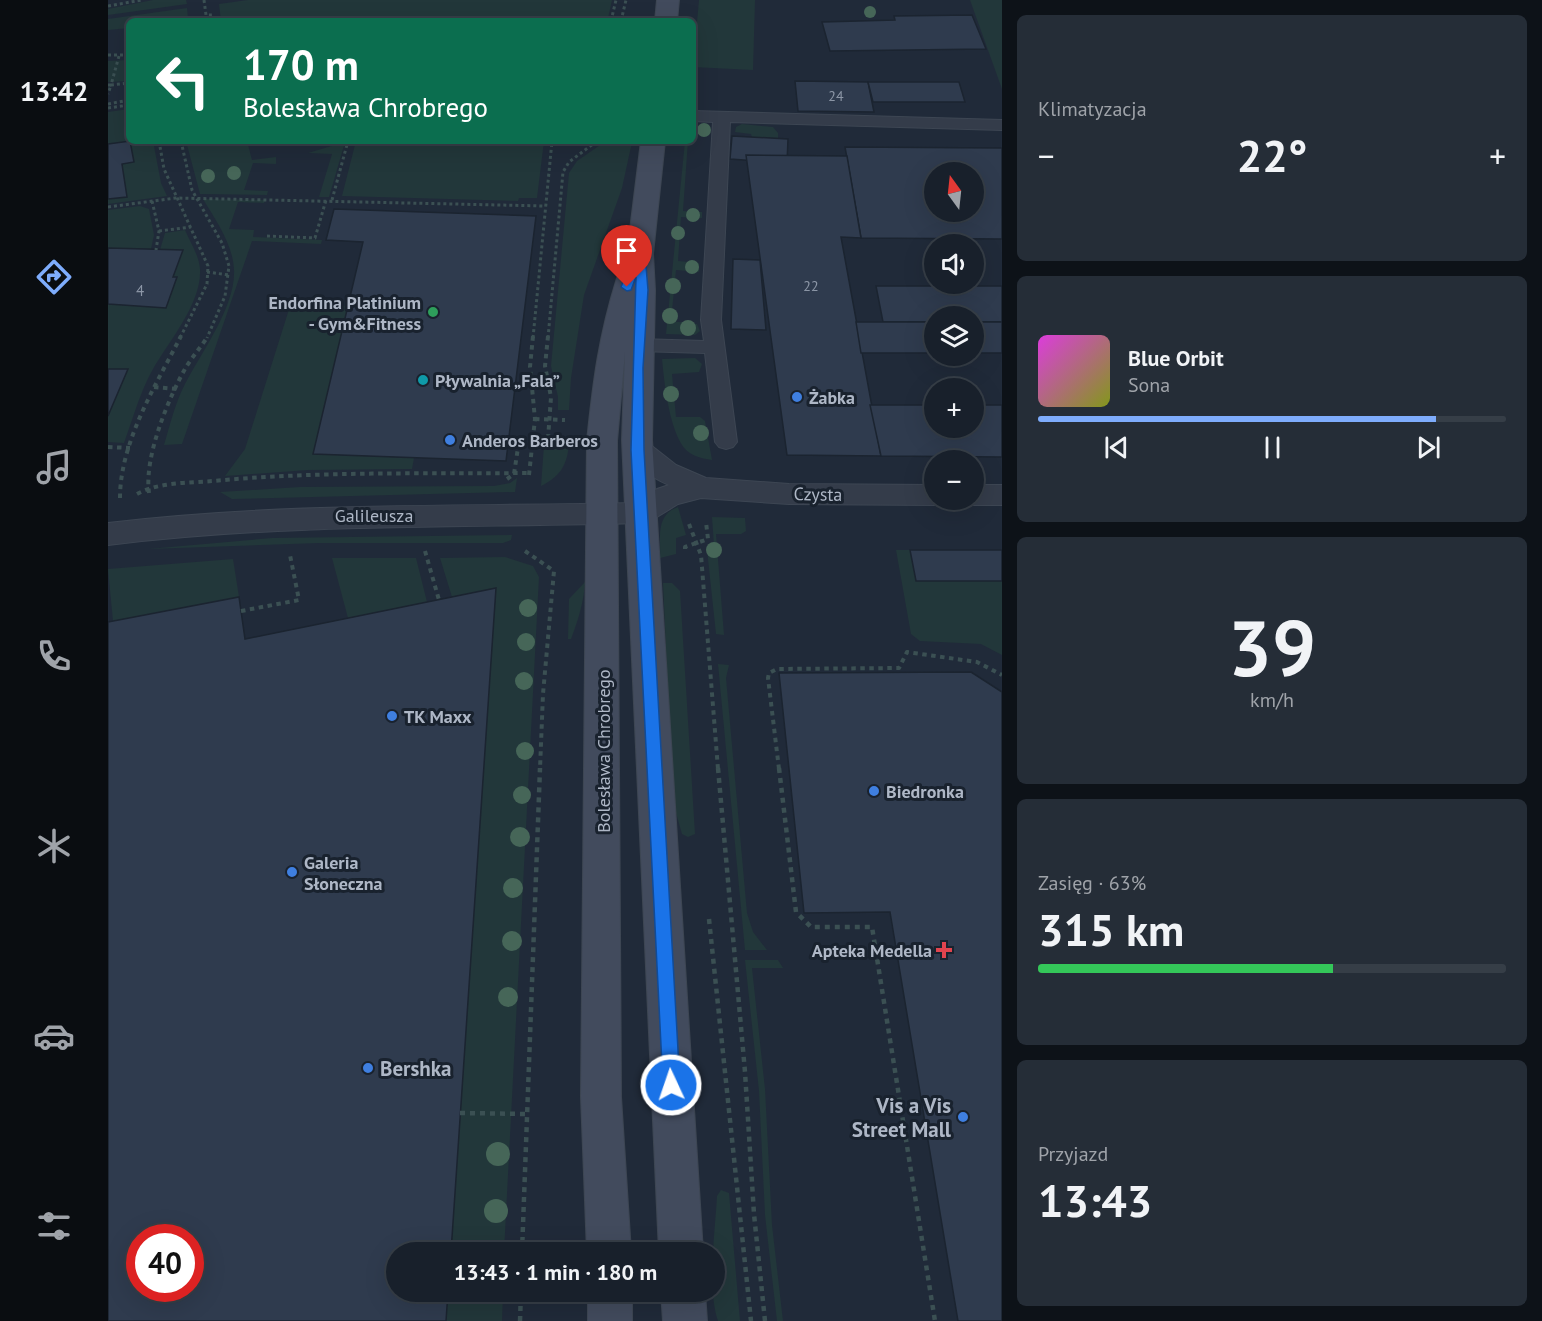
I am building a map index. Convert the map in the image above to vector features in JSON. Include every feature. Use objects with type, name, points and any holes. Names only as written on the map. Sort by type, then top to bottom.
[{"type":"street","points":[[666,18],[668,0]]},
{"type":"street","name":"Bolesława Chrobrego","points":[[653,144],[640,254],[642,290],[638,450],[680,1242]]},
{"type":"street","name":"Bolesława Chrobrego","points":[[608,1242],[601,1097],[602,441],[609,364],[617,322],[640,254]]},
{"type":"street","name":"Czysta","points":[[638,450],[692,490]]},
{"type":"street","name":"Czysta","points":[[641,513],[656,502],[692,490],[789,494],[924,495]]},
{"type":"street","points":[[984,495],[1002,495]]},
{"type":"street","name":"Galileusza","points":[[108,534],[201,522],[306,516],[641,513]]},
{"type":"street","points":[[610,1302],[610,1321]]},
{"type":"lane","points":[[696,116],[1002,125]]},
{"type":"lane","points":[[722,118],[711,320],[726,442]]},
{"type":"lane","points":[[639,345],[713,347]]},
{"type":"path","points":[[108,6],[142,0]]},
{"type":"path","points":[[204,0],[206,15],[213,15],[214,18]]},
{"type":"path","points":[[612,18],[616,0]]},
{"type":"path","points":[[622,18],[626,0]]},
{"type":"path","points":[[108,55],[126,56]]},
{"type":"path","points":[[108,94],[119,56]]},
{"type":"path","points":[[109,85],[126,83]]},
{"type":"path","points":[[108,104],[126,102]]},
{"type":"path","points":[[108,108],[126,103]]},
{"type":"path","points":[[119,505],[120,482],[138,420],[207,284],[204,254],[164,169],[160,144]]},
{"type":"path","points":[[182,144],[196,198],[226,255],[229,275],[224,300],[210,332],[188,364],[155,446],[148,490],[199,481],[285,475],[529,473]]},
{"type":"path","points":[[332,200],[347,144]]},
{"type":"path","points":[[533,439],[535,419],[530,367],[552,144]]},
{"type":"path","points":[[548,439],[551,397],[545,366],[563,172],[569,162],[593,144]]},
{"type":"path","points":[[108,207],[176,198],[545,206]]},
{"type":"path","points":[[152,201],[159,231],[156,250]]},
{"type":"path","points":[[267,236],[315,238],[325,202]]},
{"type":"path","points":[[159,231],[192,226]]},
{"type":"path","points":[[207,272],[229,275]]},
{"type":"path","points":[[154,387],[177,389]]},
{"type":"path","points":[[514,474],[517,443],[525,439],[602,441]]},
{"type":"path","points":[[108,447],[129,448]]},
{"type":"path","points":[[503,480],[514,474]]},
{"type":"path","points":[[238,485],[249,484]]},
{"type":"path","points":[[685,556],[685,547],[708,539],[692,490]]},
{"type":"path","points":[[692,490],[688,522],[701,555],[728,900],[745,1072],[754,1214],[765,1321]]},
{"type":"path","points":[[414,550],[436,550]]},
{"type":"path","points":[[425,550],[439,600]]},
{"type":"path","points":[[522,1242],[543,694],[554,571],[523,550]]},
{"type":"path","points":[[242,611],[299,600],[289,551],[301,551]]},
{"type":"path","points":[[935,1321],[872,927],[811,927],[796,912],[768,678],[769,673],[777,669],[899,668],[907,652],[920,656],[976,660],[987,664],[1002,675]]},
{"type":"path","points":[[708,908],[751,1321]]},
{"type":"path","points":[[460,1113],[528,1114]]},
{"type":"path","points":[[520,1321],[521,1302]]},
{"type":"green space","points":[[153,0],[186,0],[187,4],[108,15],[108,9]]},
{"type":"green space","points":[[248,0],[612,0],[608,18],[221,18],[219,4]]},
{"type":"green space","points":[[699,0],[755,0],[753,70],[696,67]]},
{"type":"green space","points":[[970,0],[1002,0],[1002,89]]},
{"type":"green space","points":[[187,8],[188,18],[126,18],[126,28],[108,30],[108,19]]},
{"type":"green space","points":[[126,60],[126,81],[108,82],[108,61]]},
{"type":"green space","points":[[126,109],[126,141],[108,144],[108,112]]},
{"type":"green space","points":[[742,124],[773,127],[778,133],[778,139],[752,137],[751,134],[735,132],[736,127]]},
{"type":"green space","points":[[131,144],[154,144],[161,183],[167,196],[108,204],[108,199],[127,196],[122,164],[134,162]]},
{"type":"green space","points":[[187,144],[248,144],[252,160],[276,157],[276,164],[253,163],[244,190],[268,191],[267,195],[200,194]]},
{"type":"green space","points":[[344,144],[329,197],[319,197],[332,154],[308,153]]},
{"type":"green space","points":[[355,144],[544,144],[537,198],[519,198],[518,201],[342,196]]},
{"type":"green space","points":[[602,144],[632,144],[622,188],[584,295],[571,378],[569,410],[558,410],[558,397],[551,366],[569,173],[577,161]]},
{"type":"green space","points":[[685,144],[688,144],[683,211],[702,212],[702,218],[681,217],[678,261],[699,263],[699,272],[676,270],[671,321],[697,324],[700,331],[695,335],[666,334]]},
{"type":"green space","points":[[203,199],[265,200],[264,203],[238,202],[229,229],[254,230],[253,237],[322,240],[321,244],[252,241],[182,444],[164,445],[181,391],[224,314],[233,284],[234,270],[231,251]]},
{"type":"green space","points":[[140,206],[149,209],[154,235],[151,249],[108,248],[108,210]]},
{"type":"green space","points":[[185,230],[200,269],[196,295],[148,378],[124,443],[108,442],[108,416],[128,370],[108,369],[108,304],[166,308],[177,278],[173,277],[160,250],[165,233]]},
{"type":"green space","points":[[291,303],[348,306],[313,454],[414,458],[412,469],[308,470],[225,476],[245,449]]},
{"type":"green space","points":[[695,358],[702,364],[699,372],[672,374],[676,417],[700,417],[705,421],[712,460],[695,456],[683,446],[673,424],[666,395],[662,359]]},
{"type":"green space","points":[[544,445],[569,446],[561,470],[541,486]]},
{"type":"green space","points":[[517,478],[515,492],[232,499],[220,492],[300,487],[494,486],[510,483]]},
{"type":"green space","points":[[678,507],[686,535],[676,538],[676,554],[660,558],[662,521]]},
{"type":"green space","points":[[712,517],[745,518],[746,531],[741,534],[716,534],[724,635],[716,634],[707,550],[714,546]]},
{"type":"green space","points":[[512,535],[511,540],[503,543],[319,543],[148,549],[272,538]]},
{"type":"green space","points":[[896,550],[910,550],[1002,581],[1002,655],[981,644],[920,641],[911,634]]},
{"type":"green space","points":[[505,557],[533,566],[539,577],[505,1242],[452,1242],[496,589],[452,597],[440,558]]},
{"type":"green space","points":[[332,558],[416,558],[427,602],[348,618]]},
{"type":"green space","points":[[233,559],[239,597],[113,621],[108,569]]},
{"type":"green space","points":[[585,582],[578,618],[571,639],[568,639],[569,599]]},
{"type":"green space","points":[[663,583],[672,583],[680,591],[695,834],[688,837],[682,834],[676,813],[672,780]]},
{"type":"green space","points":[[718,664],[729,665],[726,678],[747,913],[753,932],[767,950],[745,950]]},
{"type":"green space","points":[[745,960],[778,960],[783,968],[752,968],[765,1089],[772,1225],[783,1321],[777,1321],[765,1215],[759,1091]]},
{"type":"green space","points":[[721,1190],[729,1193],[740,1321],[718,1321],[715,1308],[714,1302],[725,1302],[725,1242],[714,1242],[717,1196]]},
{"type":"green space","points":[[447,1302],[503,1302],[502,1321],[446,1321]]},
{"type":"building","points":[[972,15],[986,49],[830,51],[822,22],[895,20],[894,16]]},
{"type":"building","points":[[795,81],[868,82],[874,112],[798,111]]},
{"type":"building","points":[[868,82],[959,82],[965,102],[873,102]]},
{"type":"building","points":[[732,136],[788,139],[787,163],[730,159]]},
{"type":"building","points":[[126,142],[126,144],[131,144],[134,162],[122,164],[127,197],[108,199],[108,144]]},
{"type":"building","points":[[845,147],[1002,148],[1002,239],[984,239],[984,234],[924,234],[924,238],[861,238]]},
{"type":"building","points":[[746,155],[847,156],[861,238],[841,237],[881,456],[787,455]]},
{"type":"building","name":"Pływalnia „Fala”","points":[[334,209],[536,216],[506,461],[313,454],[363,242],[326,240]]},
{"type":"building","points":[[108,248],[183,250],[173,277],[177,277],[166,308],[108,304]]},
{"type":"building","points":[[733,259],[760,260],[766,330],[731,329]]},
{"type":"building","points":[[876,286],[924,286],[924,294],[984,294],[984,286],[1002,286],[1002,322],[984,322],[984,306],[924,306],[924,322],[883,322]]},
{"type":"building","points":[[856,322],[924,322],[924,353],[861,353]]},
{"type":"building","points":[[984,322],[1002,322],[1002,353],[984,353]]},
{"type":"building","points":[[108,369],[128,369],[108,416]]},
{"type":"building","points":[[870,405],[924,405],[924,438],[984,438],[984,405],[1002,405],[1002,457],[984,457],[984,450],[924,450],[924,456],[881,456]]},
{"type":"building","points":[[910,550],[1002,550],[1002,581],[916,581]]},
{"type":"building","name":"Galeria Słoneczna","points":[[496,588],[452,1242],[386,1242],[386,1302],[447,1302],[446,1321],[108,1321],[108,622],[239,597],[245,639]]},
{"type":"building","name":"Vis a Vis Street Mall","points":[[971,672],[1002,692],[1002,1321],[958,1321],[890,912],[804,913],[779,673]]},
{"type":"place","name":"Endorfina Platinium - Gym&Fitness","points":[[433,312]]},
{"type":"place","name":"Pływalnia „Fala”","points":[[423,380]]},
{"type":"place","name":"Żabka","points":[[797,397]]},
{"type":"place","name":"Anderos Barberos","points":[[450,440]]},
{"type":"place","name":"TK Maxx","points":[[392,716]]},
{"type":"place","name":"Biedronka","points":[[874,791]]},
{"type":"place","name":"Galeria Słoneczna","points":[[292,872]]},
{"type":"place","name":"Apteka Medella","points":[[944,950]]},
{"type":"place","name":"Bershka","points":[[368,1068]]},
{"type":"place","name":"Vis a Vis Street Mall","points":[[963,1117]]},
{"type":"route","points":[[627,287],[640,254],[642,290],[638,368],[638,450],[671,1085]]}]
